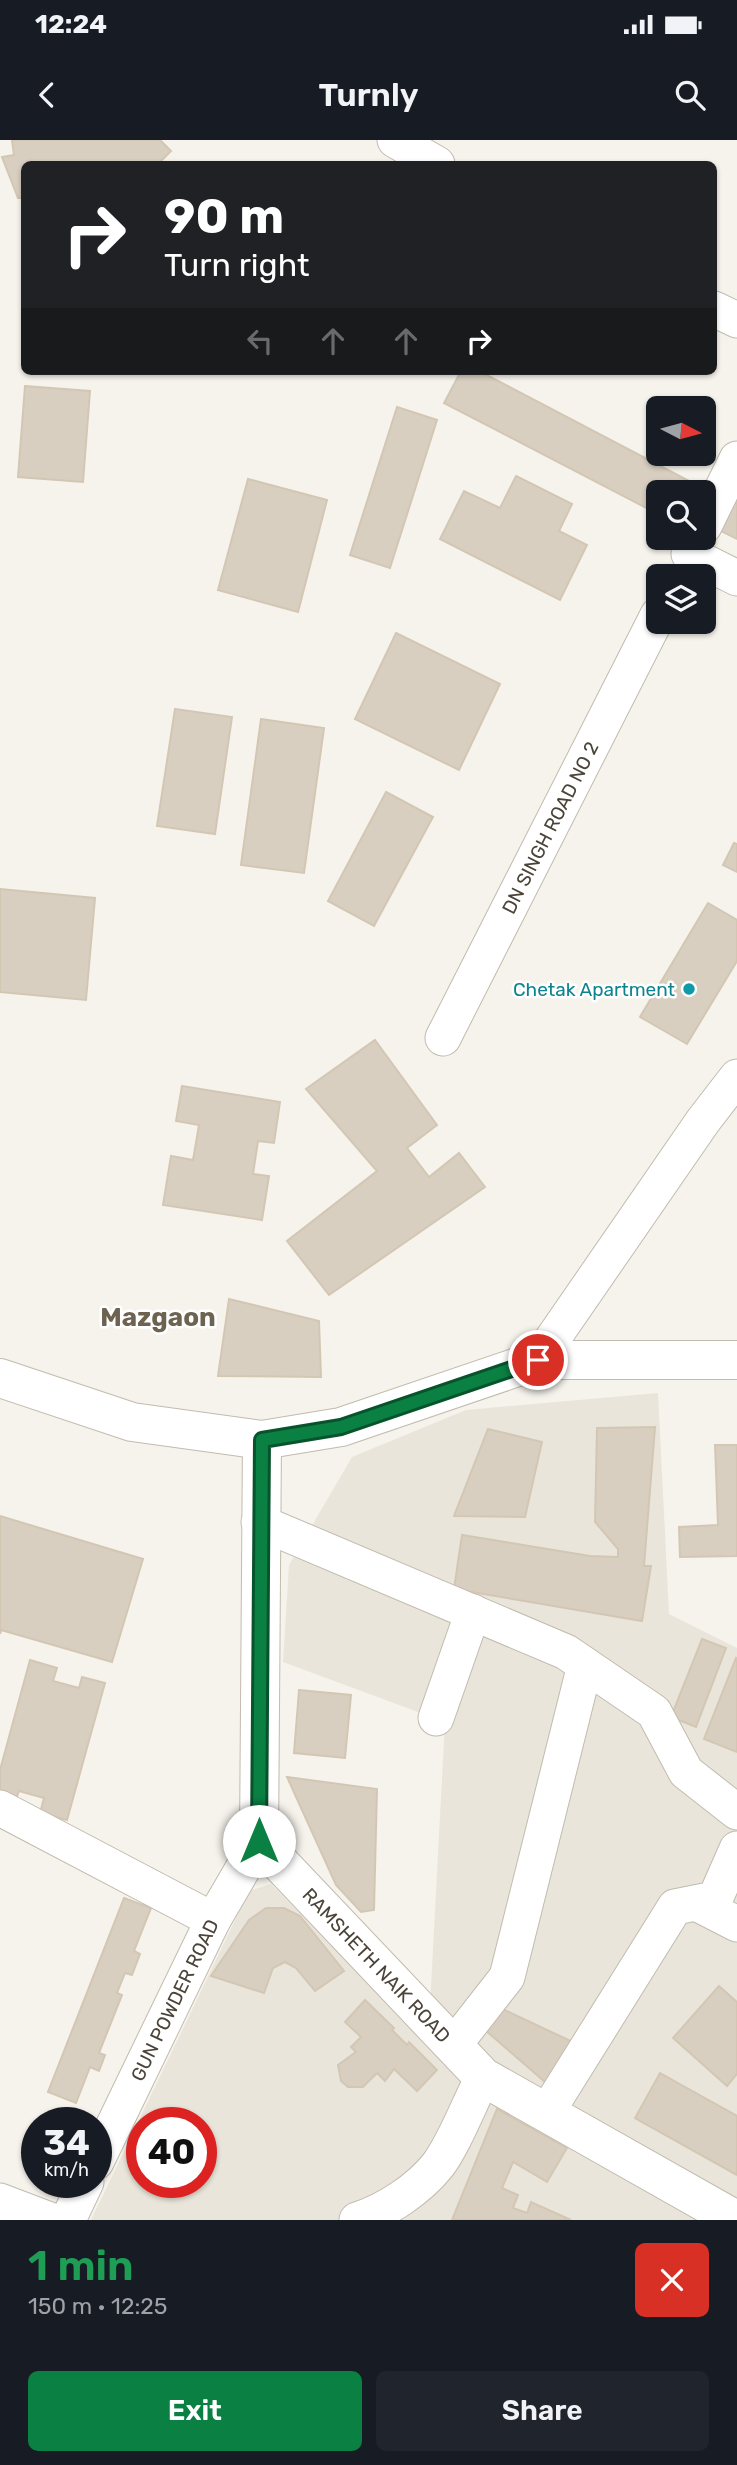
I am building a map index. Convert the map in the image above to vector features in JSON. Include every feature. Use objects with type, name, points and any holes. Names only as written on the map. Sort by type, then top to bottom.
[{"type":"street","points":[[395,140],[432,161]]},
{"type":"street","points":[[717,310],[737,320]]},
{"type":"street","points":[[716,501],[737,459]]},
{"type":"street","points":[[695,550],[737,578]]},
{"type":"street","name":"DN SINGH ROAD NO 2","points":[[443,1038],[648,634]]},
{"type":"street","points":[[538,1360],[703,1121],[737,1077]]},
{"type":"street","points":[[0,1378],[132,1422],[262,1440],[341,1427],[538,1360],[737,1360]]},
{"type":"street","points":[[259,1841],[259,1522],[262,1440]]},
{"type":"street","points":[[259,1522],[566,1651],[654,1712],[686,1772],[737,1812]]},
{"type":"street","points":[[436,1718],[473,1612]]},
{"type":"street","points":[[453,2046],[507,1977],[585,1665]]},
{"type":"street","points":[[0,1808],[213,1920]]},
{"type":"street","name":"GUN POWDER ROAD","points":[[112,2129],[213,1920],[259,1841]]},
{"type":"street","name":"RAMSHETH NAIK ROAD","points":[[259,1841],[483,2077],[736,2220]]},
{"type":"street","points":[[547,2112],[674,1907],[715,1899],[737,1849]]},
{"type":"street","points":[[696,1903],[737,1924]]},
{"type":"street","points":[[357,2220],[374,2215],[402,2197],[438,2165],[483,2077]]},
{"type":"street","points":[[68,2220],[78,2198]]},
{"type":"street","points":[[0,2201],[50,2220]]},
{"type":"shaded area","points":[[658,1393],[669,1614],[737,1648],[737,2199],[480,2067],[430,2005],[445,1722],[283,1662],[289,1565],[352,1457],[466,1410]]},
{"type":"shaded area","points":[[271,1884],[485,2100],[715,2220],[91,2220],[102,2198],[112,2198],[112,2176],[126,2147],[126,2198],[217,2198],[217,2107],[145,2107],[249,1891]]},
{"type":"building","points":[[12,140],[160,140],[171,151],[161,161],[21,161],[21,198],[18,198],[2,157],[14,155]]},
{"type":"building","points":[[459,375],[487,375],[646,458],[646,466],[660,466],[687,480],[646,480],[646,508],[444,403]]},
{"type":"building","points":[[25,386],[90,391],[83,482],[18,477]]},
{"type":"building","points":[[397,407],[437,420],[390,568],[350,555]]},
{"type":"building","points":[[516,476],[572,504],[559,531],[587,545],[560,600],[440,539],[464,491],[500,508]]},
{"type":"building","points":[[248,479],[327,500],[298,612],[218,590]]},
{"type":"building","points":[[737,483],[737,539],[716,528]]},
{"type":"building","points":[[396,633],[500,684],[459,770],[355,719]]},
{"type":"building","points":[[175,709],[232,717],[215,834],[157,826]]},
{"type":"building","points":[[261,719],[324,728],[304,873],[241,865]]},
{"type":"building","points":[[386,792],[433,817],[374,926],[328,901]]},
{"type":"building","points":[[734,843],[737,844],[737,872],[723,865]]},
{"type":"building","points":[[0,889],[95,898],[86,1000],[0,992]]},
{"type":"building","name":"Chetak Apartment","points":[[708,903],[737,920],[737,961],[687,1044],[640,1017]]},
{"type":"building","points":[[375,1040],[437,1125],[407,1148],[429,1177],[459,1153],[485,1187],[329,1295],[287,1241],[377,1171],[306,1089]]},
{"type":"building","points":[[182,1086],[280,1102],[274,1143],[258,1141],[253,1174],[269,1176],[262,1220],[163,1205],[171,1156],[193,1160],[199,1125],[176,1121]]},
{"type":"building","points":[[229,1299],[319,1321],[321,1377],[218,1376]]},
{"type":"building","points":[[655,1427],[644,1566],[651,1566],[642,1621],[454,1589],[462,1535],[590,1556],[618,1557],[618,1549],[595,1522],[597,1428]]},
{"type":"building","points":[[488,1429],[542,1442],[525,1517],[454,1516]]},
{"type":"building","points":[[715,1445],[737,1445],[737,1556],[680,1557],[679,1527],[718,1525]]},
{"type":"building","points":[[0,1516],[143,1559],[112,1662],[1,1630],[0,1634]]},
{"type":"building","points":[[702,1639],[726,1648],[696,1727],[671,1717]]},
{"type":"building","points":[[737,1659],[737,1752],[704,1739]]},
{"type":"building","points":[[30,1660],[57,1668],[53,1681],[79,1688],[82,1677],[105,1683],[67,1820],[40,1813],[44,1798],[19,1791],[15,1802],[0,1797],[0,1770]]},
{"type":"building","points":[[299,1690],[351,1695],[345,1758],[294,1753]]},
{"type":"building","points":[[287,1777],[377,1789],[374,1910],[361,1912],[336,1885]]},
{"type":"building","points":[[124,1898],[151,1908],[134,1951],[140,1954],[132,1975],[125,1973],[117,1993],[122,1995],[99,2053],[105,2055],[99,2071],[90,2067],[76,2103],[48,2092]]},
{"type":"building","points":[[266,1908],[284,1908],[300,1916],[344,1971],[315,1991],[296,1968],[285,1962],[273,1968],[264,1993],[211,1976],[249,1920]]},
{"type":"building","points":[[719,1986],[737,2002],[737,2074],[727,2086],[673,2038]]},
{"type":"building","points":[[365,2000],[407,2045],[409,2042],[437,2070],[417,2091],[394,2069],[385,2081],[377,2073],[363,2087],[348,2087],[341,2081],[338,2065],[356,2052],[351,2047],[361,2037],[345,2022]]},
{"type":"building","points":[[494,2005],[577,2044],[553,2089],[484,2029]]},
{"type":"building","points":[[660,2073],[737,2116],[737,2175],[635,2118]]},
{"type":"building","points":[[497,2109],[567,2148],[547,2182],[513,2162],[502,2188],[518,2195],[513,2208],[527,2213],[531,2202],[571,2220],[452,2220]]},
{"type":"place","name":"Chetak Apartment","points":[[689,989]]},
{"type":"district","name":"Mazgaon","points":[[158,1317]]},
{"type":"route","points":[[259,1841],[259,1522],[262,1440],[341,1427],[538,1360]]}]
